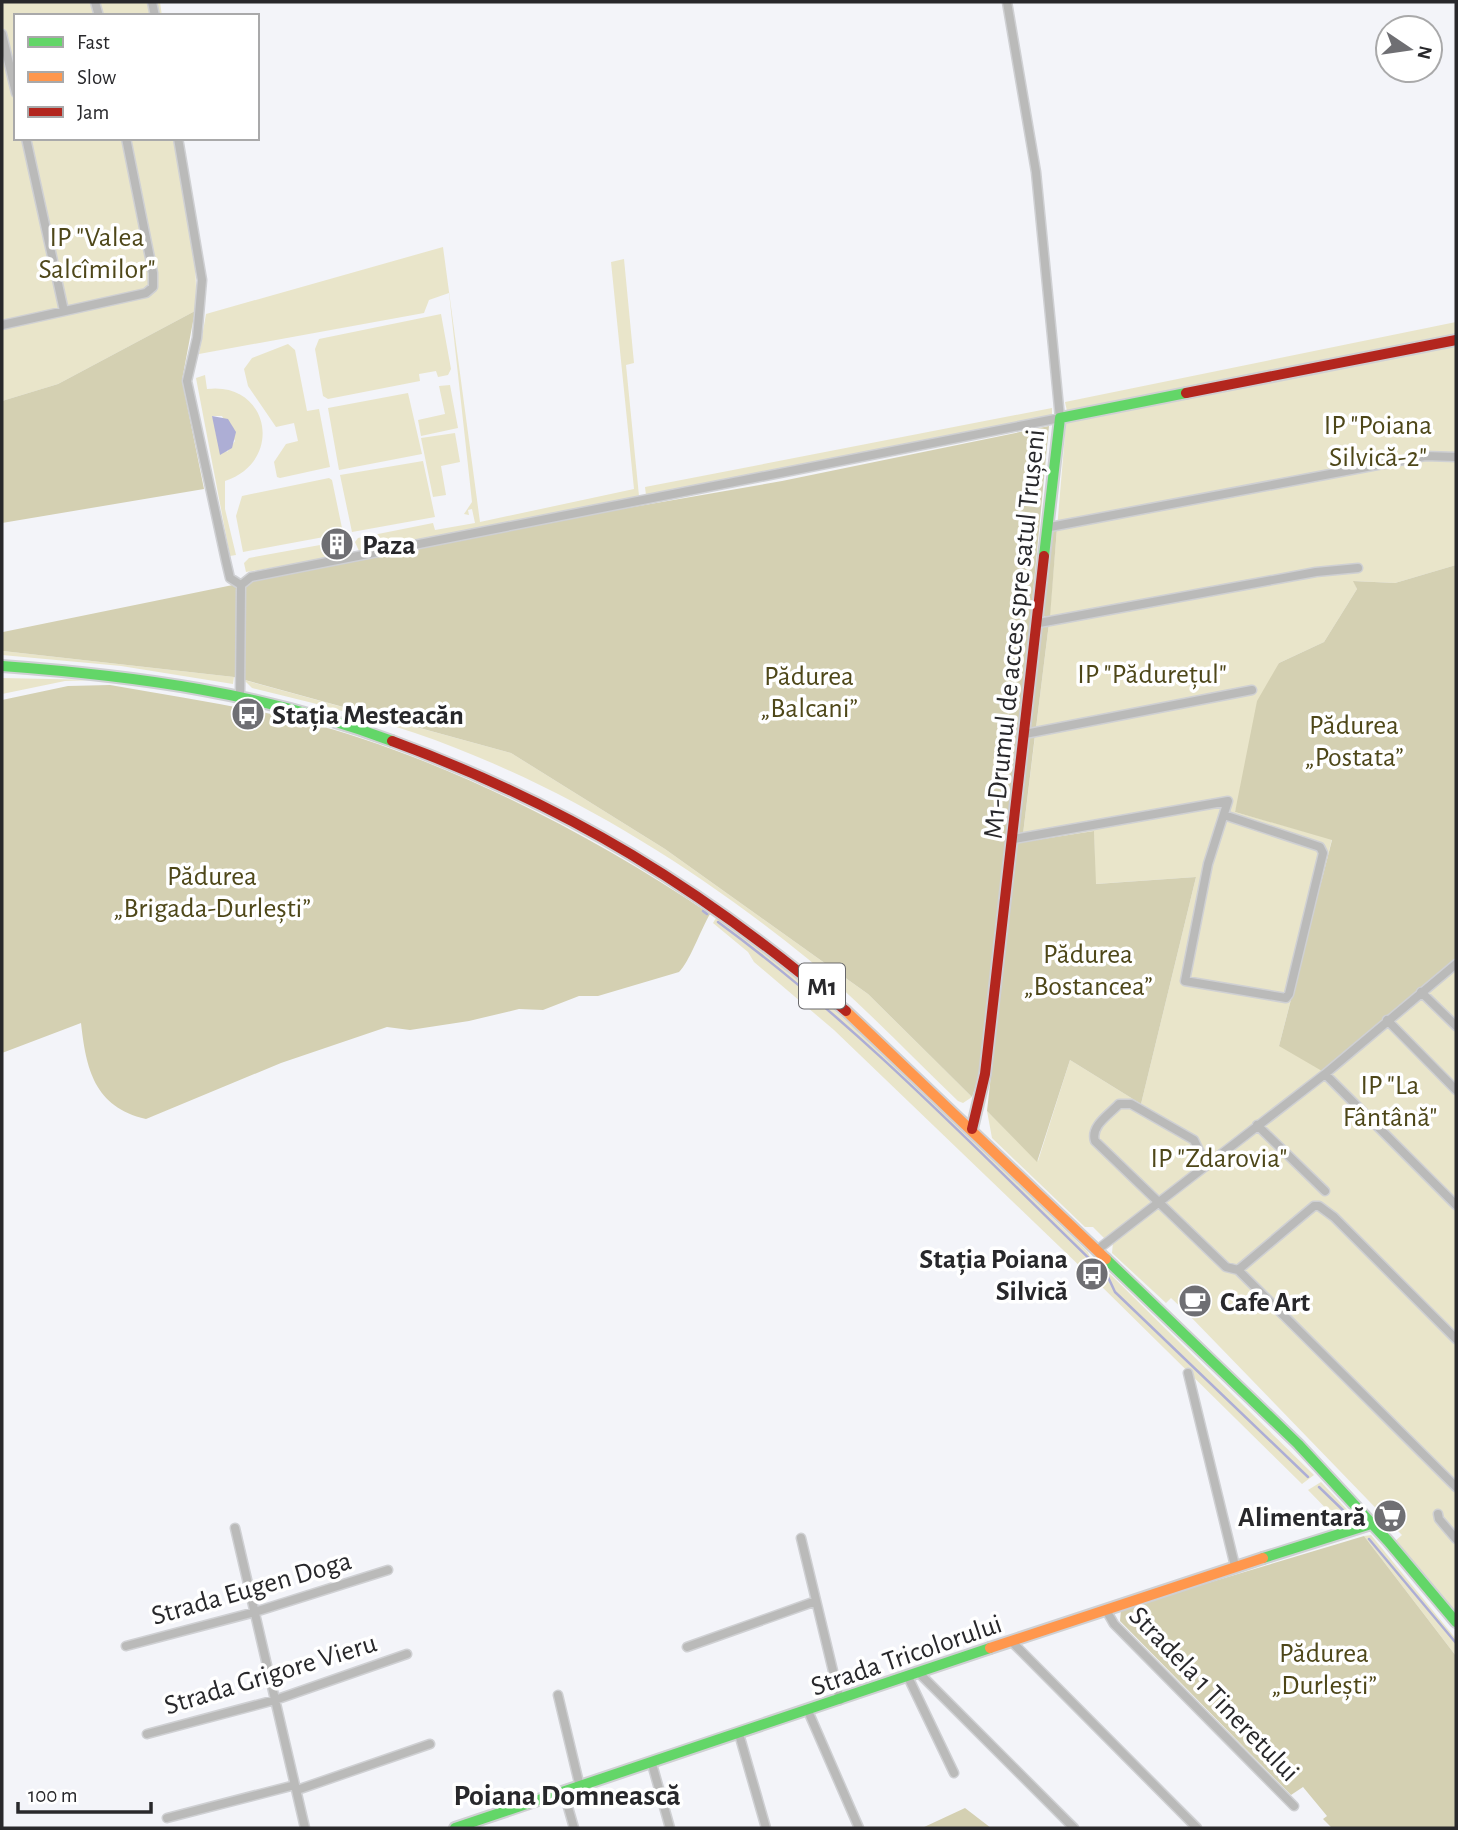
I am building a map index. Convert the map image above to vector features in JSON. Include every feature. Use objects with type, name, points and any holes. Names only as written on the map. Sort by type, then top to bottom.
[{"type":"main road","name":"M1-Drumul de acces spre satul Trușeni","points":[[972,1129],[985,1074],[1039,623],[1060,418],[1456,340]]},
{"type":"main road","name":"M1","points":[[2,666],[149,678],[240,695],[349,723],[453,760],[550,805],[619,842],[719,908],[820,984],[1298,1444],[1456,1622]]},
{"type":"main road","name":"Strada Tricolorului","points":[[455,1828],[481,1824],[580,1787],[1235,1566],[1371,1524]]},
{"type":"street","points":[[241,585],[251,577],[352,556],[1060,418],[1036,172],[1007,2]]},
{"type":"street","points":[[2,34],[14,85]]},
{"type":"street","points":[[26,140],[64,311]]},
{"type":"street","points":[[2,325],[146,293],[153,288],[126,140]]},
{"type":"street","points":[[178,140],[202,280],[197,338],[187,381],[230,578],[241,585]]},
{"type":"street","points":[[1049,527],[1425,456],[1456,457]]},
{"type":"street","points":[[1039,623],[1316,572],[1358,568]]},
{"type":"street","points":[[240,695],[241,585]]},
{"type":"street","points":[[1025,734],[1252,690]]},
{"type":"street","points":[[1014,839],[1228,801],[1208,863],[1185,981],[1190,984],[1286,998],[1323,853],[1320,847],[1224,815]]},
{"type":"street","points":[[1097,1250],[1205,1163],[1325,1074],[1456,964]]},
{"type":"street","points":[[1421,992],[1455,1023]]},
{"type":"street","points":[[1387,1020],[1456,1090]]},
{"type":"street","points":[[1325,1074],[1456,1205]]},
{"type":"street","points":[[1205,1163],[1194,1140],[1131,1104],[1119,1104],[1095,1129],[1095,1141],[1226,1268],[1238,1270],[1456,1487]]},
{"type":"street","points":[[1257,1125],[1325,1191]]},
{"type":"street","points":[[1238,1270],[1314,1206],[1319,1206],[1334,1217],[1456,1339]]},
{"type":"street","points":[[1188,1373],[1235,1566]]},
{"type":"street","points":[[1438,1514],[1439,1519],[1456,1539]]},
{"type":"street","points":[[235,1528],[306,1828]]},
{"type":"street","points":[[801,1538],[840,1700]]},
{"type":"street","name":"Strada Eugen Doga","points":[[126,1646],[255,1612],[388,1570]]},
{"type":"street","points":[[687,1647],[816,1601]]},
{"type":"street","name":"Stradela 1 Tineretului","points":[[1106,1610],[1114,1624],[1294,1806]]},
{"type":"street","points":[[1012,1642],[1197,1828]]},
{"type":"street","name":"Strada Grigore Vieru","points":[[147,1734],[275,1700],[407,1654]]},
{"type":"street","points":[[920,1674],[1074,1828]]},
{"type":"street","points":[[908,1677],[954,1773]]},
{"type":"street","points":[[558,1695],[580,1787]]},
{"type":"street","points":[[808,1711],[859,1828]]},
{"type":"street","points":[[739,1734],[766,1828]]},
{"type":"street","points":[[167,1818],[296,1788],[430,1744]]},
{"type":"street","points":[[652,1764],[670,1828]]},
{"type":"street","points":[[564,1793],[574,1828]]},
{"type":"green space","name":"IP \"Valea Salcîmilor\"","points":[[2,2],[160,2],[162,14],[14,14],[14,140],[176,140],[174,141],[195,269],[195,311],[58,384],[2,401]]},
{"type":"green space","points":[[443,247],[480,522],[634,489],[611,262],[624,259],[634,363],[626,365],[639,496],[359,551],[355,542],[358,538],[433,523],[435,530],[475,523],[472,509],[468,510],[469,515],[464,514],[472,502],[449,293],[429,300],[424,313],[199,354],[206,314]]},
{"type":"green space","points":[[195,311],[182,380],[204,489],[2,523],[2,401],[58,384]]},
{"type":"green space","points":[[441,314],[451,369],[448,375],[438,377],[436,371],[419,374],[420,381],[328,399],[323,396],[315,349],[319,339]]},
{"type":"green space","points":[[1456,322],[1456,334],[1067,411],[1065,402]]},
{"type":"green space","points":[[288,344],[295,350],[307,411],[319,409],[330,467],[280,478],[277,477],[274,462],[286,444],[298,441],[294,423],[276,427],[248,386],[244,369],[252,358]]},
{"type":"green space","points":[[1456,345],[1456,565],[1395,583],[1354,581],[1357,589],[1324,642],[1279,663],[1235,812],[1332,839],[1279,1046],[1417,992],[1456,961],[1456,1615],[1394,1542],[1402,1535],[1188,1314],[1171,1298],[1166,1303],[1112,1253],[1113,1242],[1108,1237],[1104,1238],[1093,1227],[1085,1227],[992,1138],[987,1111],[1038,1161],[1070,1060],[1141,1104],[1196,877],[1095,884],[1094,831],[1022,842],[1049,623],[1066,423]]},
{"type":"green space","points":[[205,375],[207,389],[228,390],[244,397],[256,409],[262,424],[262,441],[256,457],[244,471],[225,481],[225,509],[236,555],[230,556],[196,378]],"holes":[[[212,416],[222,416],[235,441],[227,452]]]},
{"type":"green space","points":[[450,385],[458,428],[421,436],[418,420],[445,414],[439,386]]},
{"type":"green space","points":[[408,393],[422,454],[339,470],[328,408]]},
{"type":"green space","points":[[1052,408],[1052,416],[646,495],[645,487]]},
{"type":"green space","name":"Pădurea „Balcani”","points":[[1049,426],[1026,666],[980,1073],[972,1097],[868,994],[665,849],[511,753],[234,677],[3,651],[3,632],[507,529],[782,481]]},
{"type":"green space","points":[[455,433],[460,462],[441,466],[446,495],[433,497],[421,438]]},
{"type":"green space","points":[[423,461],[435,517],[352,532],[340,475]]},
{"type":"green space","points":[[329,478],[332,480],[342,528],[340,534],[243,552],[236,516],[242,496]]},
{"type":"green space","points":[[1057,528],[1050,617],[1043,616],[1052,531]]},
{"type":"green space","points":[[331,543],[333,549],[345,547],[345,551],[335,557],[246,572],[244,563],[249,558]]},
{"type":"green space","name":"Pădurea „Postata”","points":[[1456,565],[1456,961],[1322,1071],[1279,1046],[1332,840],[1235,812],[1257,701],[1279,663],[1324,642],[1357,589],[1353,581],[1395,583]]},
{"type":"green space","points":[[1049,623],[1036,728],[1027,729],[1041,626]]},
{"type":"green space","points":[[2,632],[3,651],[234,677],[233,684],[121,666],[2,655]]},
{"type":"green space","points":[[2,678],[97,680],[65,681],[2,694]]},
{"type":"green space","points":[[244,680],[511,753],[665,849],[868,994],[972,1097],[963,1103],[958,1101],[866,1011],[808,959],[717,890],[621,829],[571,801],[468,753],[374,720],[252,688]]},
{"type":"green space","name":"Pădurea „Brigada-Durlești”","points":[[110,685],[299,720],[406,754],[541,814],[627,862],[710,914],[679,972],[598,996],[579,996],[543,1010],[519,1009],[469,1021],[410,1030],[387,1027],[281,1063],[146,1119],[128,1113],[104,1095],[96,1083],[86,1055],[81,1023],[2,1053],[2,700],[68,686]]},
{"type":"green space","points":[[1035,735],[1023,834],[1018,835],[1028,737]]},
{"type":"green space","name":"Pădurea „Bostancea”","points":[[1094,831],[1096,884],[1196,877],[1141,1104],[1070,1060],[1037,1162],[987,1111],[1017,843]]},
{"type":"green space","points":[[716,918],[815,994],[908,1078],[1088,1252],[1093,1265],[1087,1273],[834,1030],[713,923]]},
{"type":"green space","points":[[1100,1273],[1110,1274],[1314,1475],[1302,1484],[1094,1279]]},
{"type":"green space","points":[[1321,1482],[1353,1516],[1351,1525],[1344,1527],[1308,1490]]},
{"type":"green space","points":[[1371,1535],[1456,1639],[1456,1656],[1364,1536]]},
{"type":"green space","name":"Pădurea „Durlești”","points":[[1364,1536],[1456,1656],[1456,1828],[1332,1828],[1323,1819],[1327,1816],[1303,1787],[1291,1795],[1120,1621],[1121,1609]]},
{"type":"green space","points":[[965,1808],[991,1828],[922,1828]]},
{"type":"water","points":[[212,416],[228,419],[236,432],[232,448],[220,455]]},
{"type":"waterway","points":[[703,911],[707,914]]},
{"type":"waterway","points":[[718,922],[821,1004],[967,1138],[1108,1277],[1115,1292],[1308,1477]]},
{"type":"waterway","points":[[1319,1487],[1350,1517]]},
{"type":"waterway","points":[[1369,1539],[1456,1643]]},
{"type":"traffic: fast","points":[[1044,556],[1060,418],[1186,393]]},
{"type":"traffic: fast","points":[[2,666],[102,675],[200,689],[296,710],[392,741]]},
{"type":"traffic: fast","points":[[1106,1259],[1298,1444],[1388,1541],[1456,1622]]},
{"type":"traffic: fast","points":[[1263,1558],[1371,1524]]},
{"type":"traffic: fast","points":[[455,1828],[990,1648]]},
{"type":"traffic: slow","points":[[846,1011],[1106,1259]]},
{"type":"traffic: slow","points":[[990,1648],[1263,1558]]},
{"type":"traffic: jam","points":[[1186,393],[1456,340]]},
{"type":"traffic: jam","points":[[972,1129],[985,1074],[1044,556]]},
{"type":"traffic: jam","points":[[392,741],[517,793],[631,855],[739,926],[846,1011]]},
{"type":"place","name":"Paza","points":[[337,544]]},
{"type":"place","name":"Stația Mesteacăn","points":[[248,714]]},
{"type":"place","name":"Stația Poiana Silvică","points":[[1092,1274]]},
{"type":"place","name":"Cafe Art","points":[[1195,1301]]},
{"type":"place","name":"Alimentară","points":[[1390,1516]]},
{"type":"district","name":"Poiana Domnească","points":[[567,1795]]},
{"type":"park label","name":"IP \"Poiana Silvică-2\"","points":[[1378,440]]},
{"type":"park label","name":"IP \"Pădurețul\"","points":[[1152,673]]},
{"type":"park label","name":"IP \"La Fântână\"","points":[[1390,1100]]},
{"type":"park label","name":"IP \"Zdarovia\"","points":[[1219,1157]]}]
